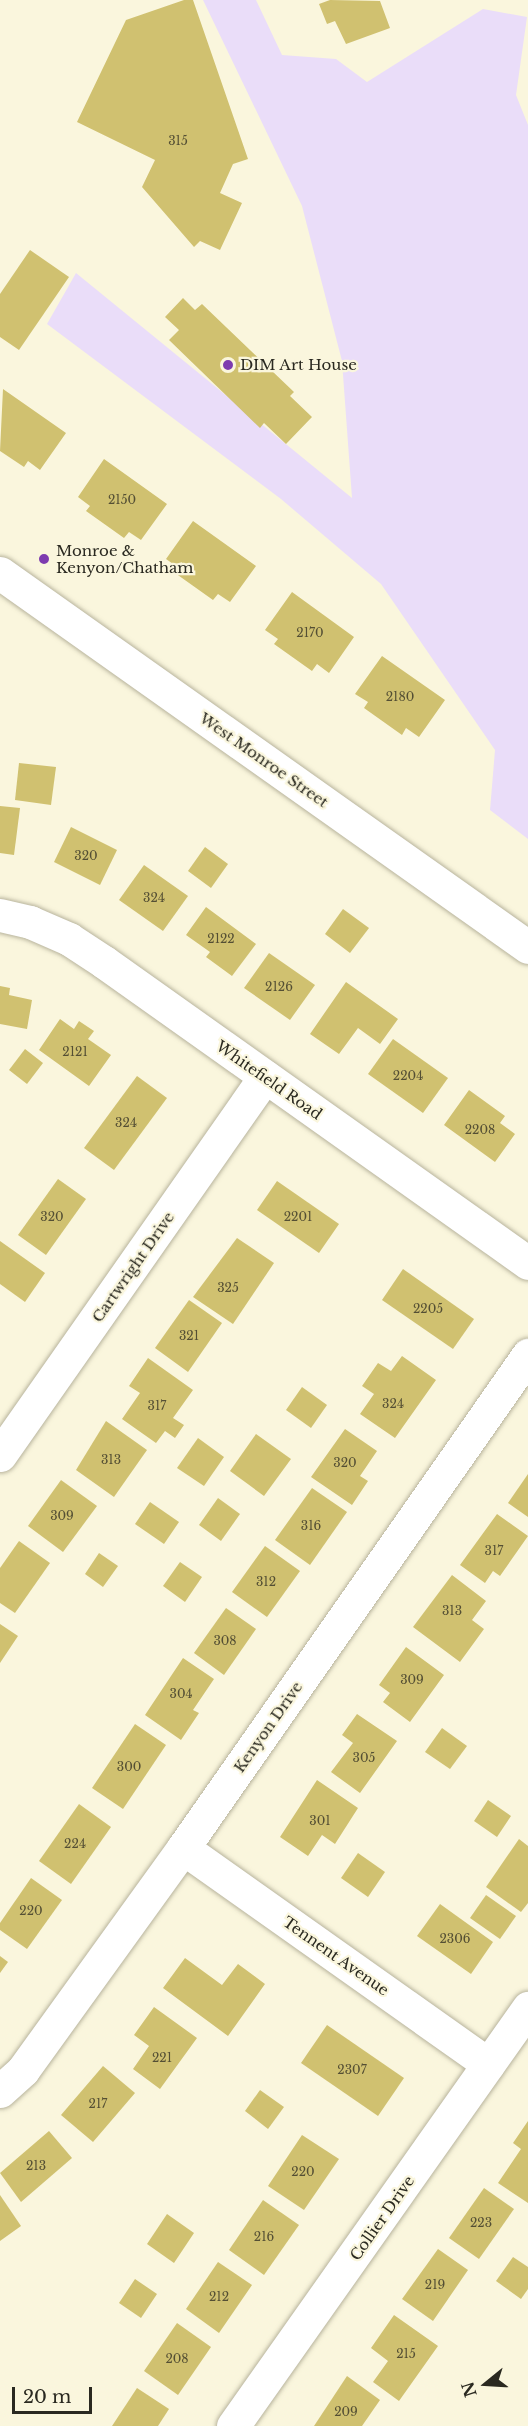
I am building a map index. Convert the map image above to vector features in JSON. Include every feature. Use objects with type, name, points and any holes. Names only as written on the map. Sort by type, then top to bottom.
[{"type":"street","name":"West Monroe Street","points":[[0,573],[528,947]]},
{"type":"street","name":"Whitefield Road","points":[[0,915],[30,922],[69,939],[528,1263]]},
{"type":"street","name":"Cartwright Drive","points":[[0,1455],[265,1077]]},
{"type":"street","name":"Kenyon Drive","points":[[0,2091],[23,2070],[183,1848],[528,1355]]},
{"type":"street","name":"Tennent Avenue","points":[[183,1848],[488,2064]]},
{"type":"street","name":"Collier Drive","points":[[233,2426],[528,2008]]},
{"type":"shaded area","points":[[203,0],[256,0],[282,55],[336,59],[367,82],[483,9],[527,17],[516,95],[528,125],[528,839],[490,810],[495,750],[381,584],[281,499],[47,324],[76,273],[352,498],[342,361],[302,206]]},
{"type":"building","points":[[184,0],[193,0],[248,159],[233,164],[220,193],[242,203],[220,250],[200,241],[194,247],[142,187],[155,160],[77,122],[126,20]]},
{"type":"building","points":[[330,0],[380,1],[390,28],[346,44],[335,21],[327,24],[319,4]]},
{"type":"building","points":[[30,250],[69,277],[19,350],[0,337],[0,294]]},
{"type":"building","points":[[183,298],[195,310],[202,304],[294,392],[290,396],[312,417],[286,444],[264,423],[260,428],[169,340],[179,330],[165,317]]},
{"type":"building","points":[[3,389],[66,433],[40,470],[28,461],[24,467],[0,451]]},
{"type":"building","points":[[104,459],[167,504],[141,540],[129,532],[124,538],[86,511],[90,506],[78,497]]},
{"type":"building","points":[[193,521],[256,566],[230,602],[218,594],[213,600],[175,573],[179,568],[166,559]]},
{"type":"building","points":[[292,592],[354,637],[329,673],[317,664],[312,671],[274,644],[278,639],[265,630]]},
{"type":"building","points":[[382,656],[445,700],[419,737],[406,728],[402,735],[364,708],[368,702],[355,694]]},
{"type":"building","points":[[19,763],[56,767],[51,805],[15,800]]},
{"type":"building","points":[[0,806],[20,808],[14,855],[0,853]]},
{"type":"building","points":[[71,827],[117,850],[100,885],[54,862]]},
{"type":"building","points":[[205,847],[228,864],[211,888],[188,871]]},
{"type":"building","points":[[144,865],[188,896],[163,931],[119,900]]},
{"type":"building","points":[[206,907],[256,944],[232,976],[206,957],[210,952],[186,935]]},
{"type":"building","points":[[343,909],[369,928],[350,953],[325,934]]},
{"type":"building","points":[[269,953],[315,985],[290,1020],[244,988]]},
{"type":"building","points":[[346,982],[398,1019],[380,1044],[358,1028],[339,1054],[310,1034]]},
{"type":"building","points":[[0,986],[10,988],[9,995],[32,1000],[27,1029],[0,1024]]},
{"type":"building","points":[[60,1019],[74,1029],[79,1021],[94,1031],[88,1039],[111,1055],[89,1086],[39,1050]]},
{"type":"building","points":[[393,1039],[448,1078],[423,1113],[368,1074]]},
{"type":"building","points":[[25,1049],[43,1063],[27,1084],[9,1070]]},
{"type":"building","points":[[137,1076],[167,1098],[114,1170],[84,1148]]},
{"type":"building","points":[[469,1090],[505,1116],[500,1123],[515,1134],[495,1162],[444,1125]]},
{"type":"building","points":[[58,1179],[86,1199],[46,1255],[18,1235]]},
{"type":"building","points":[[277,1181],[339,1224],[319,1253],[257,1210]]},
{"type":"building","points":[[237,1238],[274,1263],[233,1324],[193,1297]]},
{"type":"building","points":[[0,1241],[45,1273],[25,1302],[0,1284]]},
{"type":"building","points":[[403,1269],[474,1319],[453,1349],[382,1300]]},
{"type":"building","points":[[189,1300],[222,1323],[188,1372],[155,1348]]},
{"type":"building","points":[[402,1356],[436,1380],[395,1438],[360,1414],[374,1394],[362,1386],[378,1363],[391,1371]]},
{"type":"building","points":[[148,1358],[193,1390],[173,1418],[184,1425],[175,1438],[165,1431],[156,1443],[122,1419],[140,1393],[129,1386]]},
{"type":"building","points":[[302,1387],[327,1405],[311,1428],[286,1410]]},
{"type":"building","points":[[106,1421],[147,1450],[114,1497],[76,1470]]},
{"type":"building","points":[[345,1429],[377,1451],[360,1476],[368,1481],[352,1505],[311,1477]]},
{"type":"building","points":[[256,1434],[291,1459],[264,1496],[230,1471]]},
{"type":"building","points":[[198,1438],[224,1457],[204,1486],[177,1468]]},
{"type":"building","points":[[528,1474],[528,1517],[508,1503]]},
{"type":"building","points":[[61,1480],[97,1506],[63,1552],[28,1526]]},
{"type":"building","points":[[312,1488],[347,1512],[310,1565],[275,1540]]},
{"type":"building","points":[[218,1498],[240,1514],[221,1541],[199,1525]]},
{"type":"building","points":[[150,1502],[179,1522],[164,1544],[135,1524]]},
{"type":"building","points":[[497,1514],[528,1536],[500,1576],[493,1571],[485,1583],[460,1565]]},
{"type":"building","points":[[19,1541],[50,1563],[15,1613],[0,1603],[0,1568]]},
{"type":"building","points":[[265,1546],[300,1571],[267,1617],[232,1592]]},
{"type":"building","points":[[99,1553],[118,1566],[103,1587],[85,1574]]},
{"type":"building","points":[[180,1562],[202,1577],[185,1602],[163,1586]]},
{"type":"building","points":[[452,1575],[486,1601],[472,1620],[484,1629],[460,1662],[413,1627]]},
{"type":"building","points":[[226,1608],[256,1629],[224,1675],[194,1653]]},
{"type":"building","points":[[0,1624],[18,1636],[0,1663]]},
{"type":"building","points":[[406,1647],[444,1675],[410,1722],[383,1702],[390,1693],[379,1685]]},
{"type":"building","points":[[183,1658],[214,1679],[193,1710],[199,1713],[181,1740],[145,1715]]},
{"type":"building","points":[[357,1714],[397,1741],[360,1793],[331,1772],[353,1743],[342,1735]]},
{"type":"building","points":[[135,1724],[166,1745],[123,1809],[92,1788]]},
{"type":"building","points":[[442,1728],[467,1746],[450,1769],[425,1752]]},
{"type":"building","points":[[317,1780],[358,1808],[335,1844],[322,1835],[308,1856],[280,1837]]},
{"type":"building","points":[[488,1800],[511,1816],[497,1837],[474,1821]]},
{"type":"building","points":[[79,1804],[111,1827],[71,1884],[39,1861]]},
{"type":"building","points":[[519,1839],[528,1846],[528,1903],[521,1912],[486,1887]]},
{"type":"building","points":[[358,1853],[385,1872],[368,1897],[341,1878]]},
{"type":"building","points":[[31,1878],[62,1900],[27,1949],[0,1930],[0,1923]]},
{"type":"building","points":[[486,1895],[516,1916],[500,1939],[470,1918]]},
{"type":"building","points":[[440,1904],[493,1942],[471,1974],[417,1936]]},
{"type":"building","points":[[0,1956],[8,1962],[0,1973]]},
{"type":"building","points":[[185,1958],[222,1985],[238,1964],[265,1984],[228,2036],[163,1988]]},
{"type":"building","points":[[154,2007],[197,2038],[160,2089],[133,2069],[149,2046],[134,2035]]},
{"type":"building","points":[[327,2025],[404,2078],[378,2116],[301,2063]]},
{"type":"building","points":[[103,2066],[135,2093],[93,2142],[61,2115]]},
{"type":"building","points":[[260,2090],[284,2107],[268,2129],[245,2111]]},
{"type":"building","points":[[528,2121],[528,2203],[498,2183],[521,2149],[513,2143]]},
{"type":"building","points":[[49,2131],[72,2158],[21,2202],[0,2173]]},
{"type":"building","points":[[302,2135],[339,2159],[304,2210],[268,2186]]},
{"type":"building","points":[[484,2188],[514,2209],[479,2259],[449,2238]]},
{"type":"building","points":[[0,2195],[21,2226],[0,2241]]},
{"type":"building","points":[[263,2200],[299,2225],[264,2275],[229,2250]]},
{"type":"building","points":[[167,2214],[194,2233],[174,2263],[147,2244]]},
{"type":"building","points":[[438,2249],[468,2270],[433,2321],[402,2299]]},
{"type":"building","points":[[513,2257],[528,2267],[528,2289],[521,2299],[496,2281]]},
{"type":"building","points":[[218,2262],[252,2285],[219,2333],[186,2309]]},
{"type":"building","points":[[135,2279],[157,2294],[141,2318],[119,2303]]},
{"type":"building","points":[[394,2315],[438,2346],[399,2401],[373,2382],[388,2361],[371,2348]]},
{"type":"building","points":[[177,2323],[211,2347],[178,2395],[144,2371]]},
{"type":"building","points":[[347,2376],[380,2400],[362,2426],[314,2426]]},
{"type":"building","points":[[137,2388],[169,2409],[158,2426],[112,2426]]},
{"type":"place","name":"DIM Art House","points":[[228,365]]},
{"type":"place","name":"Monroe & Kenyon/Chatham","points":[[44,559]]}]
